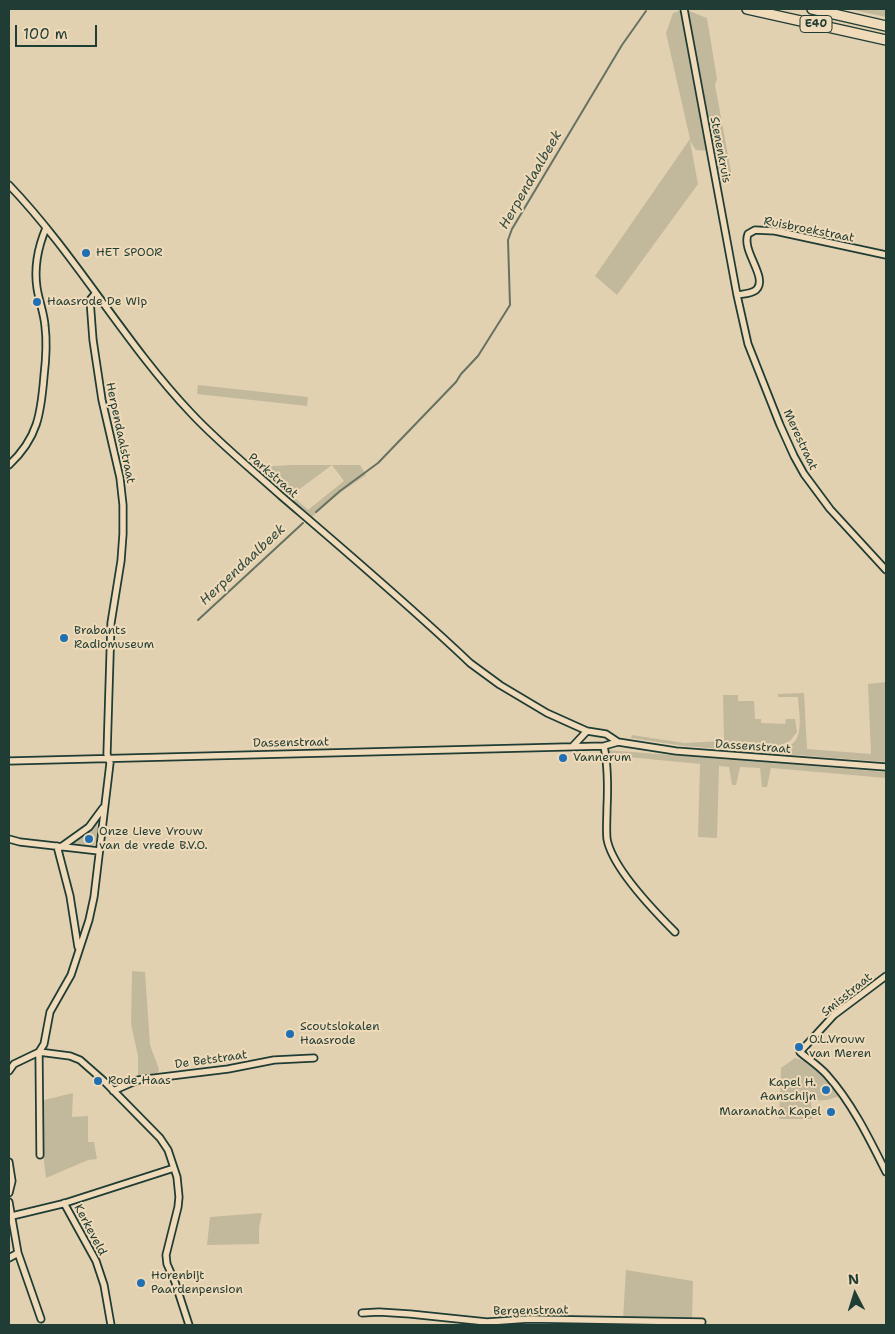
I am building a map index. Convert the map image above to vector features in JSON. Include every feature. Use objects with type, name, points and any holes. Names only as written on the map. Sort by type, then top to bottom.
[{"type":"highway","name":"E40","points":[[746,9],[886,40]]},
{"type":"highway","name":"E40","points":[[812,9],[886,26]]},
{"type":"street","name":"Stenenkruis","points":[[684,9],[736,295]]},
{"type":"street","name":"Parkstraat","points":[[9,185],[46,228],[164,383],[194,416],[235,456],[482,672],[529,704],[588,731],[609,736]]},
{"type":"street","points":[[9,465],[20,454],[30,439],[41,411],[46,355],[45,330],[36,272],[38,254],[46,228]]},
{"type":"street","name":"Ruisbroekstraat","points":[[736,295],[755,290],[760,280],[745,240],[748,234],[755,230],[775,231],[886,255]]},
{"type":"street","name":"Herpendaalstraat","points":[[40,1155],[40,1052],[44,1044],[50,1012],[71,975],[94,897],[110,762],[107,754],[111,623],[121,561],[123,505],[120,478],[102,400],[93,340],[90,300],[95,294]]},
{"type":"street","name":"Merestraat","points":[[736,295],[748,344],[794,456],[815,491],[886,570]]},
{"type":"street","points":[[576,726],[586,745]]},
{"type":"street","points":[[573,746],[588,731]]},
{"type":"street","points":[[609,736],[610,740],[605,746],[607,768],[607,835],[610,848],[619,867],[675,932]]},
{"type":"street","name":"Dassenstraat","points":[[609,736],[618,742],[676,751],[886,767]]},
{"type":"street","name":"Dassenstraat","points":[[9,761],[605,746],[618,742]]},
{"type":"street","points":[[59,846],[89,827],[104,807]]},
{"type":"street","points":[[9,839],[20,842],[99,851]]},
{"type":"street","points":[[59,846],[79,949]]},
{"type":"street","name":"Smisstraat","points":[[886,976],[834,1015],[800,1052],[826,1074],[848,1103],[886,1172]]},
{"type":"street","points":[[9,1071],[14,1064],[40,1052],[70,1056],[80,1060],[160,1138],[168,1150],[177,1177],[179,1197],[177,1214],[166,1256],[167,1264],[190,1325]]},
{"type":"street","name":"De Betstraat","points":[[113,1091],[138,1080],[228,1069],[274,1060],[314,1058]]},
{"type":"street","points":[[9,1162],[12,1181],[9,1193]]},
{"type":"street","name":"Kerkeveld","points":[[12,1216],[64,1203],[174,1168]]},
{"type":"street","points":[[9,1202],[18,1254],[41,1319]]},
{"type":"street","name":"Kerkeveld","points":[[64,1203],[96,1261],[104,1285],[111,1325]]},
{"type":"street","points":[[9,1258],[18,1254]]},
{"type":"street","name":"Bergenstraat","points":[[362,1313],[410,1314],[488,1322],[529,1319],[702,1322]]},
{"type":"shaded area","points":[[684,9],[707,18],[717,79],[715,85],[732,177],[717,187],[711,151],[696,150],[690,141],[698,184],[617,295],[595,276],[690,139],[666,33],[673,13]]},
{"type":"shaded area","points":[[849,9],[886,9],[886,17]]},
{"type":"shaded area","points":[[198,385],[308,397],[307,406],[197,394]]},
{"type":"shaded area","points":[[332,465],[289,497],[255,467]]},
{"type":"shaded area","points":[[332,465],[360,465],[366,475],[341,492],[312,517],[294,501],[296,499],[308,510],[344,481]]},
{"type":"shaded area","points":[[886,682],[886,762],[759,752],[765,749],[787,747],[794,743],[800,722],[798,697],[778,697],[778,694],[804,693],[807,749],[871,754],[868,684]]},
{"type":"shaded area","points":[[723,695],[738,695],[738,701],[754,701],[755,719],[761,719],[761,723],[785,724],[786,719],[795,719],[797,732],[790,741],[781,745],[758,747],[748,751],[684,746],[631,738],[632,735],[684,743],[724,741]]},
{"type":"shaded area","points":[[607,750],[886,772],[886,778],[771,768],[767,787],[762,787],[760,768],[740,767],[736,785],[732,785],[729,767],[719,766],[717,838],[698,837],[700,764],[607,755]]},
{"type":"shaded area","points":[[98,819],[94,845],[89,847],[71,845]]},
{"type":"shaded area","points":[[132,971],[145,972],[150,1045],[159,1069],[158,1073],[138,1076],[138,1056],[131,1024]]},
{"type":"shaded area","points":[[795,1058],[816,1068],[826,1077],[840,1096],[827,1100],[811,1101],[812,1119],[779,1119],[781,1068]]},
{"type":"shaded area","points":[[73,1093],[72,1117],[88,1116],[88,1142],[94,1142],[97,1159],[88,1160],[46,1178],[41,1136],[40,1101]]},
{"type":"shaded area","points":[[262,1213],[259,1228],[259,1244],[207,1245],[210,1217]]},
{"type":"shaded area","points":[[626,1270],[693,1281],[692,1320],[623,1319]]},
{"type":"waterway","name":"Herpendaalbeek","points":[[316,512],[340,491],[378,463],[456,382],[478,356],[510,305],[508,240],[512,229],[622,45],[646,11]]},
{"type":"waterway","name":"Herpendaalbeek","points":[[198,620],[303,523]]},
{"type":"place","name":"HET SPOOR","points":[[86,253]]},
{"type":"place","name":"Haasrode De Wip","points":[[37,302]]},
{"type":"place","name":"Brabants Radiomuseum","points":[[64,638]]},
{"type":"place","name":"Vannerum","points":[[563,758]]},
{"type":"place","name":"Onze Lieve Vrouw van de vrede B.V.O.","points":[[89,839]]},
{"type":"place","name":"Scoutslokalen Haasrode","points":[[290,1034]]},
{"type":"place","name":"O.L.Vrouw van Meren","points":[[799,1047]]},
{"type":"place","name":"Rode Haas","points":[[98,1081]]},
{"type":"place","name":"Kapel H. Aanschijn","points":[[826,1090]]},
{"type":"place","name":"Maranatha Kapel","points":[[831,1112]]},
{"type":"place","name":"Horenbijt Paardenpension","points":[[141,1283]]}]
